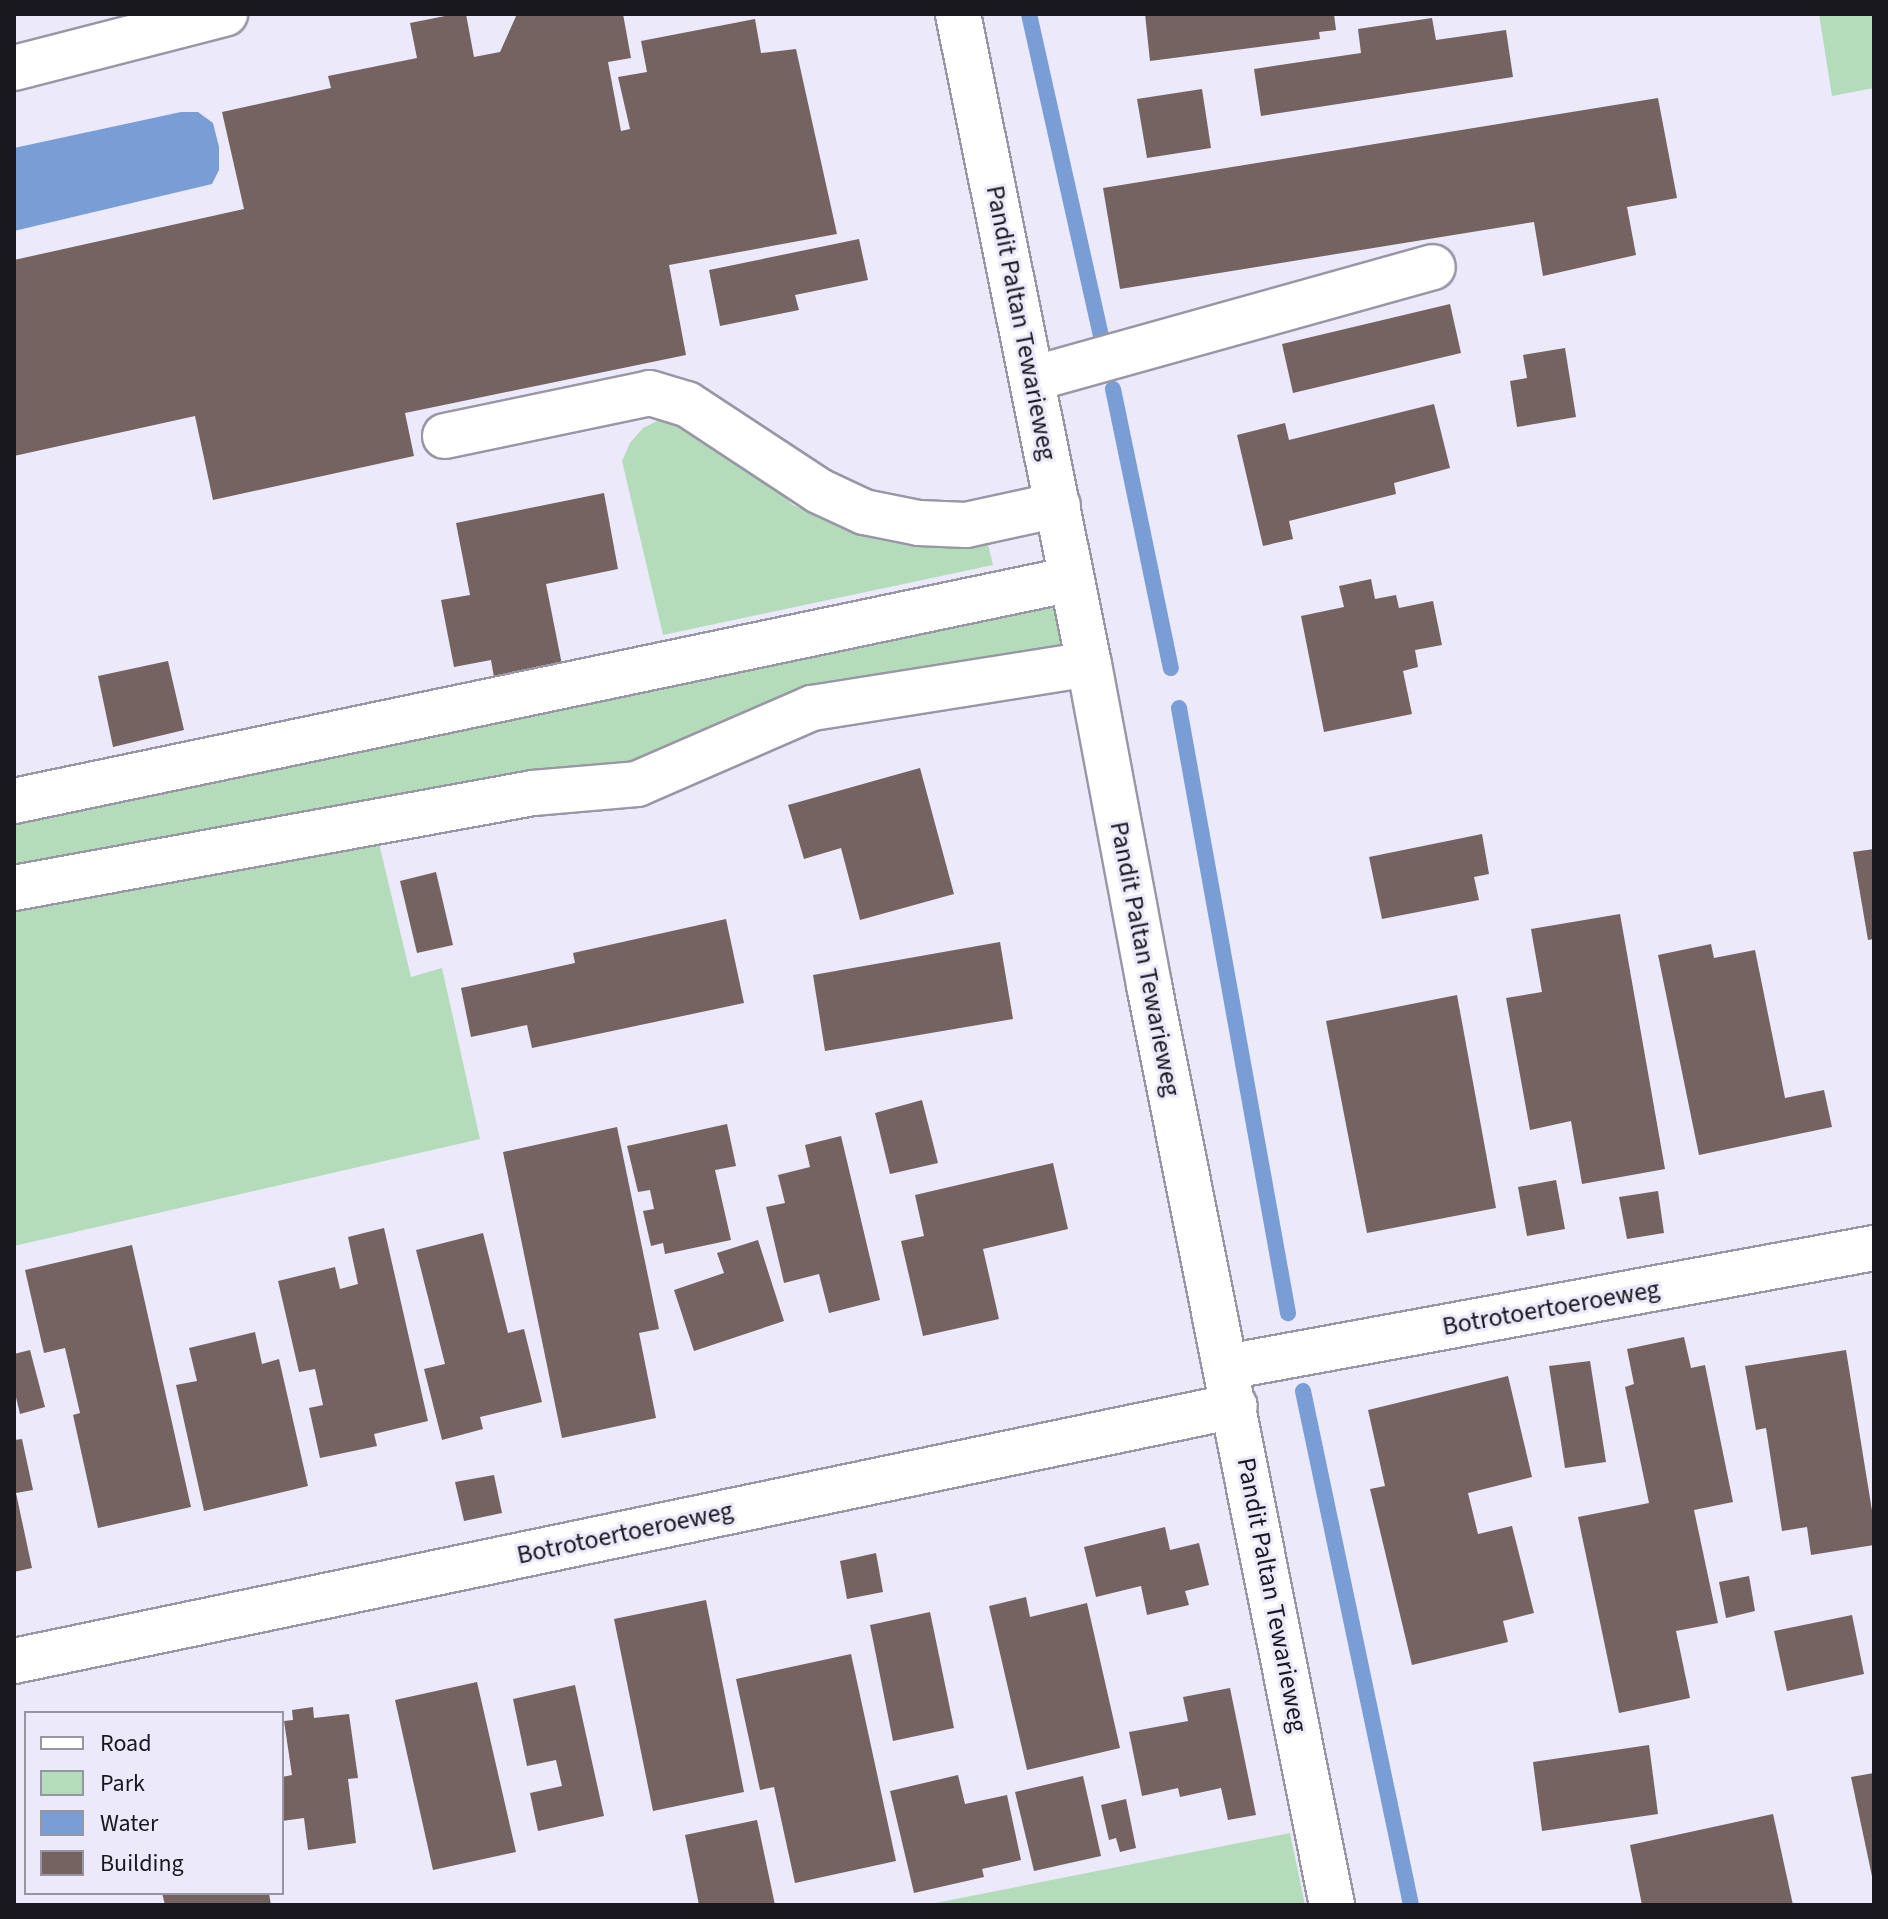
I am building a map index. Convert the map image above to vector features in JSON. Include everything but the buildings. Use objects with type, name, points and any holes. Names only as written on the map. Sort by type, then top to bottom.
[{"type":"street","points":[[14,68],[225,14]]},
{"type":"street","name":"Pandit Paltan Tewarieweg","points":[[958,14],[1058,505],[1149,985],[1332,1905]]},
{"type":"street","points":[[1032,379],[1433,267]]},
{"type":"street","points":[[445,436],[650,393],[687,404],[819,491],[864,512],[919,523],[966,525],[1058,505]]},
{"type":"street","points":[[14,801],[1072,579]]},
{"type":"street","points":[[14,888],[533,793],[637,784],[812,708],[1089,664]]},
{"type":"street","name":"Botrotoertoeroeweg","points":[[14,1661],[1231,1386],[1874,1248]]},
{"type":"green space","points":[[1819,14],[1874,14],[1874,88],[1832,96]]},
{"type":"green space","points":[[659,420],[708,439],[754,469],[793,505],[856,532],[904,543],[986,536],[993,565],[663,635],[622,461],[630,443],[643,428]]},
{"type":"green space","points":[[1050,606],[1060,616],[1066,648],[619,778],[14,878],[14,819]]},
{"type":"green space","points":[[376,831],[411,977],[442,968],[480,1139],[14,1246],[14,897]]},
{"type":"green space","points":[[1290,1833],[1305,1905],[925,1905]]},
{"type":"water","points":[[181,112],[198,112],[213,123],[219,147],[219,170],[212,184],[14,231],[14,148]]},
{"type":"waterway","points":[[1029,14],[1105,354]]},
{"type":"waterway","points":[[1113,389],[1171,668]]},
{"type":"waterway","points":[[1179,708],[1288,1313]]},
{"type":"waterway","points":[[1303,1391],[1411,1905]]}]
